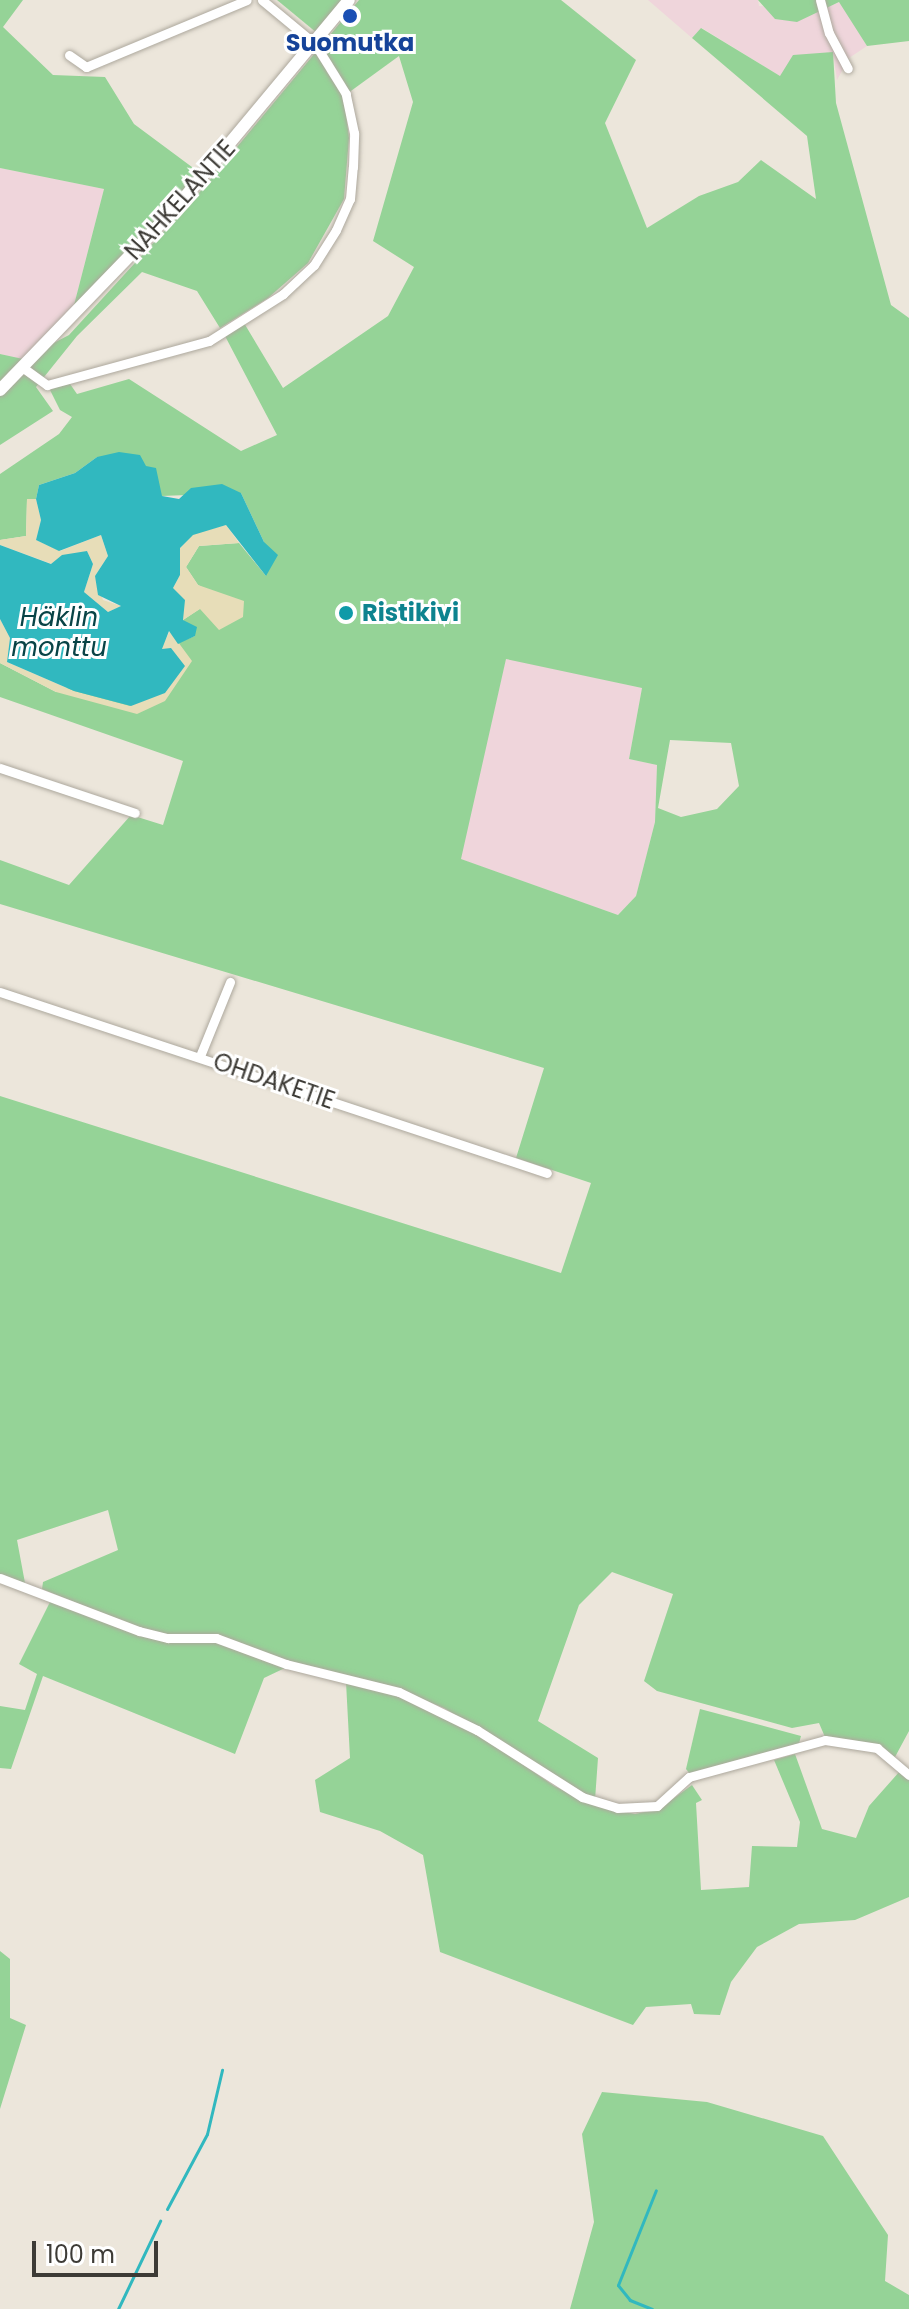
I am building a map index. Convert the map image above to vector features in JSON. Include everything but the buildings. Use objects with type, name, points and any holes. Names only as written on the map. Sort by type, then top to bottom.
[{"type":"main road","name":"NAHKELANTIE","points":[[0,390],[174,210],[349,0]]},
{"type":"street","points":[[69,55],[86,67],[247,0]]},
{"type":"street","points":[[22,367],[47,385],[209,341],[283,294],[314,265],[350,199],[354,133],[346,94],[315,44],[262,0]]},
{"type":"street","points":[[820,0],[829,33],[848,68]]},
{"type":"street","points":[[0,768],[135,813]]},
{"type":"street","points":[[200,1056],[230,982]]},
{"type":"street","name":"OHDAKETIE","points":[[0,992],[547,1173]]},
{"type":"street","points":[[0,1578],[139,1631],[168,1638],[216,1638],[286,1664],[442,1710],[555,1783],[617,1808],[657,1806],[689,1777],[825,1740],[877,1748],[909,1775]]},
{"type":"shaded area","points":[[648,0],[758,0],[759,6],[820,10],[840,2],[867,46],[849,58],[837,80],[833,53],[780,76],[702,28],[692,38]]},
{"type":"shaded area","points":[[0,168],[104,189],[73,309],[23,360],[0,354]]},
{"type":"shaded area","points":[[506,658],[642,688],[629,759],[657,765],[655,822],[636,896],[618,915],[460,859]]},
{"type":"green space","points":[[0,0],[23,0],[3,27],[53,75],[105,77],[134,124],[200,173],[73,309],[104,189],[0,168]]},
{"type":"green space","points":[[277,0],[341,0],[317,33]]},
{"type":"green space","points":[[359,0],[561,0],[636,60],[605,123],[647,228],[699,196],[738,182],[761,160],[816,199],[807,136],[692,38],[701,28],[780,76],[793,55],[833,52],[836,103],[891,305],[909,318],[909,1731],[895,1757],[878,1745],[825,1737],[819,1723],[792,1728],[657,1691],[644,1681],[673,1594],[612,1572],[579,1605],[538,1721],[598,1758],[595,1800],[444,1708],[400,1690],[290,1663],[217,1635],[168,1635],[141,1629],[42,1589],[43,1582],[118,1550],[108,1510],[17,1540],[25,1583],[0,1575],[0,1096],[561,1273],[591,1183],[516,1158],[544,1068],[0,904],[0,860],[69,885],[131,815],[163,825],[183,761],[0,697],[0,663],[56,692],[195,636],[183,620],[219,596],[198,585],[186,567],[199,546],[239,543],[266,576],[264,542],[241,493],[161,496],[97,457],[75,473],[39,485],[36,499],[27,499],[26,536],[0,540],[0,474],[59,434],[72,417],[60,410],[50,390],[68,381],[77,394],[129,379],[241,451],[277,435],[225,336],[244,323],[283,388],[388,316],[414,267],[373,241],[413,102],[399,56],[344,96],[349,138],[344,199],[308,263],[268,298],[220,328],[197,291],[142,272],[77,336],[36,387],[53,411],[0,445],[0,354],[23,359],[69,335],[198,194]],"holes":[[[506,659],[642,688],[629,759],[657,765],[655,822],[636,896],[618,915],[461,859]],[[670,740],[731,743],[739,786],[717,809],[681,817],[658,808]]]},
{"type":"green space","points":[[758,0],[909,0],[909,41],[867,46],[839,2],[797,22],[775,19]]},
{"type":"green space","points":[[52,1598],[139,1634],[215,1640],[287,1667],[264,1678],[235,1754],[43,1676],[11,1769],[0,1768],[0,1706],[25,1710],[37,1674],[19,1664]]},
{"type":"green space","points":[[346,1682],[398,1695],[476,1732],[554,1786],[596,1806],[635,1814],[659,1809],[692,1785],[702,1800],[696,1803],[701,1890],[749,1887],[752,1846],[797,1847],[800,1822],[774,1760],[795,1754],[822,1829],[856,1838],[869,1806],[900,1771],[909,1779],[909,1897],[855,1920],[799,1924],[757,1947],[731,1982],[720,2015],[694,2014],[691,2004],[646,2007],[633,2025],[440,1952],[423,1855],[380,1831],[320,1812],[315,1780],[350,1758]]},
{"type":"green space","points":[[700,1709],[801,1736],[798,1747],[690,1774],[686,1769]]},
{"type":"green space","points":[[0,1951],[10,1959],[10,2018],[26,2025],[0,2109]]},
{"type":"green space","points":[[602,2092],[707,2102],[823,2136],[888,2235],[885,2281],[909,2295],[909,2309],[570,2309],[594,2222],[582,2134]]},
{"type":"sand","points":[[27,499],[36,499],[41,520],[36,540],[60,551],[101,535],[108,556],[95,576],[103,600],[121,606],[108,612],[84,592],[93,564],[87,551],[52,564],[0,545],[0,540],[26,536]]},
{"type":"sand","points":[[226,525],[239,543],[199,546],[186,567],[198,585],[244,601],[243,617],[219,630],[200,609],[183,620],[173,588],[180,575],[180,548],[193,534]]},
{"type":"sand","points":[[0,619],[10,638],[7,662],[74,691],[130,706],[170,631],[192,661],[165,701],[137,714],[56,692],[0,663]]},
{"type":"water","name":"Häklin monttu","points":[[119,452],[140,455],[146,466],[156,468],[162,496],[179,499],[191,488],[222,484],[241,493],[264,542],[278,555],[266,576],[226,525],[193,535],[180,548],[180,575],[173,588],[185,600],[183,620],[197,627],[195,636],[178,644],[169,631],[162,649],[171,648],[185,666],[165,693],[131,706],[74,691],[7,662],[10,638],[0,619],[0,545],[51,564],[62,555],[87,551],[93,564],[84,592],[108,612],[121,606],[98,595],[95,576],[108,556],[101,535],[59,551],[36,540],[41,520],[36,499],[39,485],[75,473],[97,457]]},
{"type":"waterway","points":[[167,2209],[207,2134],[222,2070]]},
{"type":"waterway","points":[[652,2309],[630,2300],[618,2285],[656,2190]]},
{"type":"waterway","points":[[118,2309],[160,2221]]},
{"type":"place","name":"Suomutka","points":[[350,16]]},
{"type":"place","name":"Ristikivi","points":[[346,613]]}]
